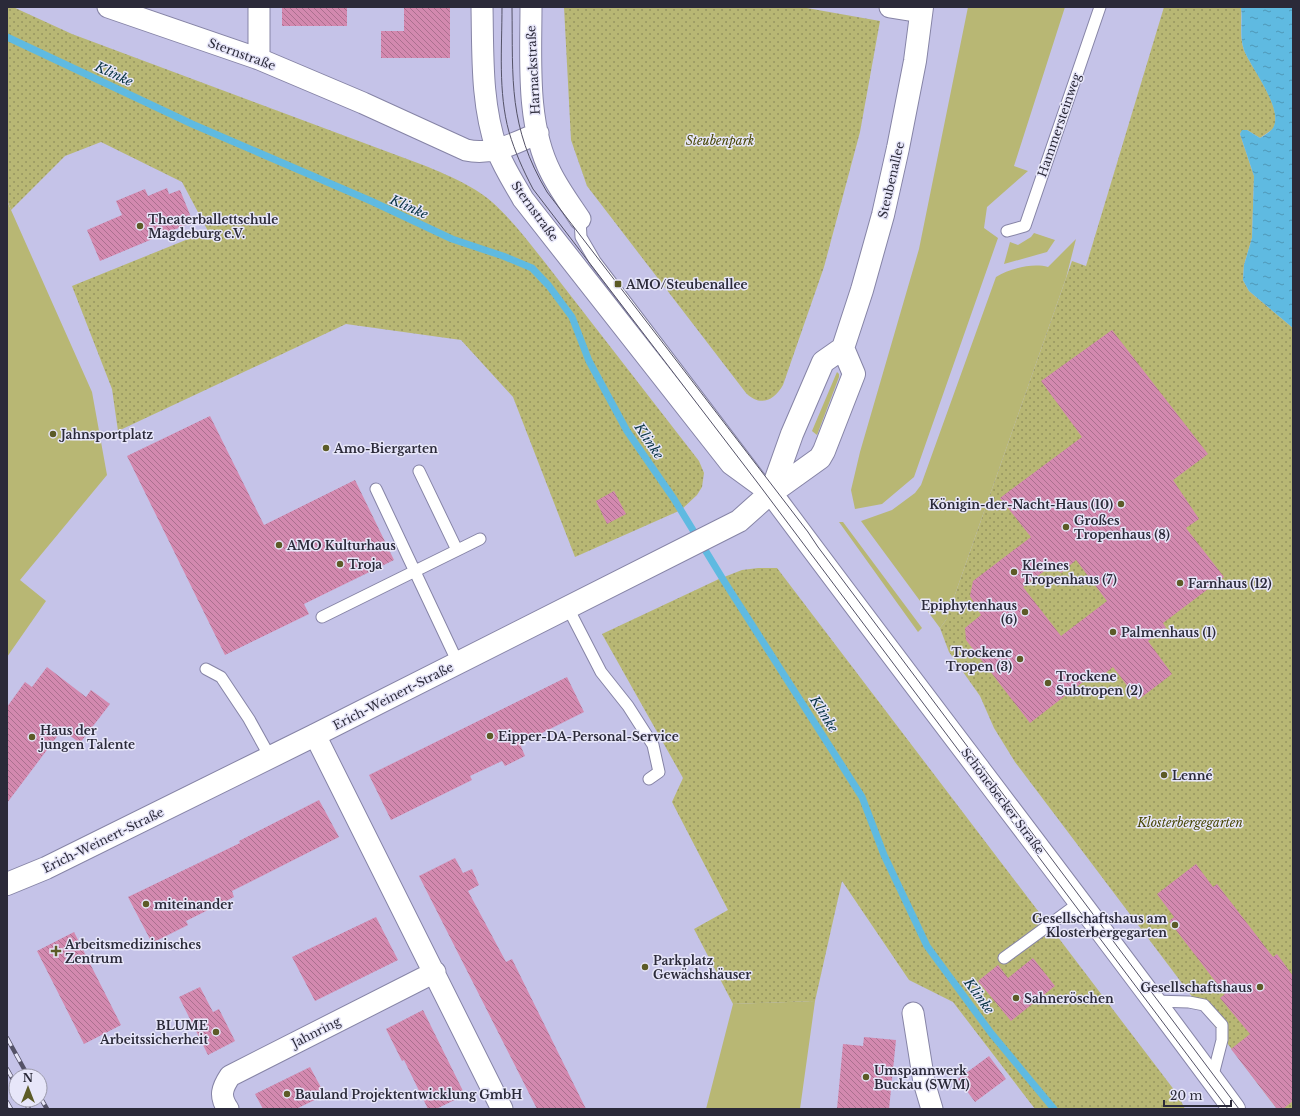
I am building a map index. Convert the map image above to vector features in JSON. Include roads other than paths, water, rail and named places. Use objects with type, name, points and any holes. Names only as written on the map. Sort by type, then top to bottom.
[{"type":"main road","name":"Steubenallee","points":[[843,348],[875,246],[893,170],[915,61],[922,9]]},
{"type":"main road","points":[[843,348],[854,374],[826,447],[820,458],[771,493],[792,434],[823,362],[843,348]]},
{"type":"main road","name":"Erich-Weinert-Straße","points":[[7,884],[46,868],[716,534],[739,521],[771,493]]},
{"type":"main road","name":"Schönebecker Straße","points":[[771,493],[914,685],[1004,800],[1079,903],[1234,1109]]},
{"type":"street","name":"Sternstraße","points":[[108,7],[259,60],[363,103],[466,150],[484,152],[497,150],[524,199],[731,464],[771,493]]},
{"type":"street","points":[[259,7],[259,60]]},
{"type":"street","points":[[482,7],[483,82],[487,110],[497,150],[538,133]]},
{"type":"street","name":"Harnackstraße","points":[[531,7],[532,84],[538,133],[550,172],[580,219]]},
{"type":"street","points":[[890,7],[922,9]]},
{"type":"street","points":[[315,735],[502,1109]]},
{"type":"street","name":"Jahnring","points":[[228,1109],[223,1102],[222,1088],[230,1076],[434,972]]},
{"type":"street","points":[[913,1013],[924,1082],[932,1109]]},
{"type":"lane","name":"Hammersteinweg","points":[[1007,231],[1025,226],[1100,7]]},
{"type":"lane","points":[[580,219],[581,237],[595,261],[740,450],[771,493]]},
{"type":"lane","points":[[419,472],[457,550]]},
{"type":"lane","points":[[376,489],[458,663]]},
{"type":"lane","points":[[322,617],[414,570],[480,539]]},
{"type":"lane","points":[[568,608],[601,672],[628,706],[653,745],[659,772],[649,779]]},
{"type":"lane","points":[[206,669],[221,677],[249,720],[270,757]]},
{"type":"lane","points":[[1004,958],[1079,903]]},
{"type":"lane","points":[[1153,1001],[1190,1002],[1204,1005],[1222,1025],[1222,1040],[1212,1079]]},
{"type":"water","points":[[1241,7],[1293,7],[1293,328],[1249,291],[1243,280],[1244,265],[1252,238],[1254,176],[1240,134],[1242,130],[1247,130],[1260,138],[1273,128],[1275,118],[1274,108],[1265,87],[1244,50],[1242,39]]},
{"type":"waterway","name":"Klinke","points":[[7,37],[192,124],[371,201],[452,239],[503,256],[532,268],[549,286],[572,317],[589,361],[627,431],[674,499],[724,581],[862,797],[884,855],[927,946],[991,1033],[1054,1109]]},
{"type":"tram line","points":[[502,7],[501,70],[503,101],[509,132],[514,147],[533,189],[757,482],[1228,1109]]},
{"type":"tram line","points":[[512,7],[513,81],[519,124],[525,146],[534,168],[547,192],[808,532],[1239,1109]]},
{"type":"railway","points":[[7,1038],[24,1068]]},
{"type":"railway","points":[[7,1102],[11,1109]]},
{"type":"place","name":"Theaterballettschule Magdeburg e.V.","points":[[140,226]]},
{"type":"place","name":"AMO/Steubenallee","points":[[618,284]]},
{"type":"place","name":"Jahnsportplatz","points":[[53,434]]},
{"type":"place","name":"Amo-Biergarten","points":[[326,448]]},
{"type":"place","name":"Königin-der-Nacht-Haus (10)","points":[[1121,504]]},
{"type":"place","name":"Großes Tropenhaus (8)","points":[[1066,527]]},
{"type":"place","name":"AMO Kulturhaus","points":[[279,545]]},
{"type":"place","name":"Troja","points":[[340,564]]},
{"type":"place","name":"Kleines Tropenhaus (7)","points":[[1014,572]]},
{"type":"place","name":"Farnhaus (12)","points":[[1180,583]]},
{"type":"place","name":"Epiphytenhaus (6)","points":[[1025,612]]},
{"type":"place","name":"Palmenhaus (1)","points":[[1113,632]]},
{"type":"place","name":"Trockene Tropen (3)","points":[[1020,659]]},
{"type":"place","name":"Trockene Subtropen (2)","points":[[1048,683]]},
{"type":"place","name":"Eipper-DA-Personal-Service","points":[[490,736]]},
{"type":"place","name":"Haus der jungen Talente","points":[[32,737]]},
{"type":"place","name":"Lenné","points":[[1164,775]]},
{"type":"place","name":"miteinander","points":[[146,904]]},
{"type":"place","name":"Gesellschaftshaus am Klosterbergegarten","points":[[1175,925]]},
{"type":"place","name":"Arbeitsmedizinisches Zentrum","points":[[56,951]]},
{"type":"place","name":"Parkplatz Gewächshäuser","points":[[645,967]]},
{"type":"place","name":"Gesellschaftshaus","points":[[1260,987]]},
{"type":"place","name":"Sahneröschen","points":[[1016,998]]},
{"type":"place","name":"BLUME Arbeitssicherheit","points":[[216,1032]]},
{"type":"place","name":"Umspannwerk Buckau (SWM)","points":[[866,1077]]},
{"type":"place","name":"Bauland Projektentwicklung GmbH","points":[[287,1094]]},
{"type":"park label","name":"Steubenpark","points":[[720,140]]},
{"type":"park label","name":"Klosterbergegarten","points":[[1190,822]]}]
